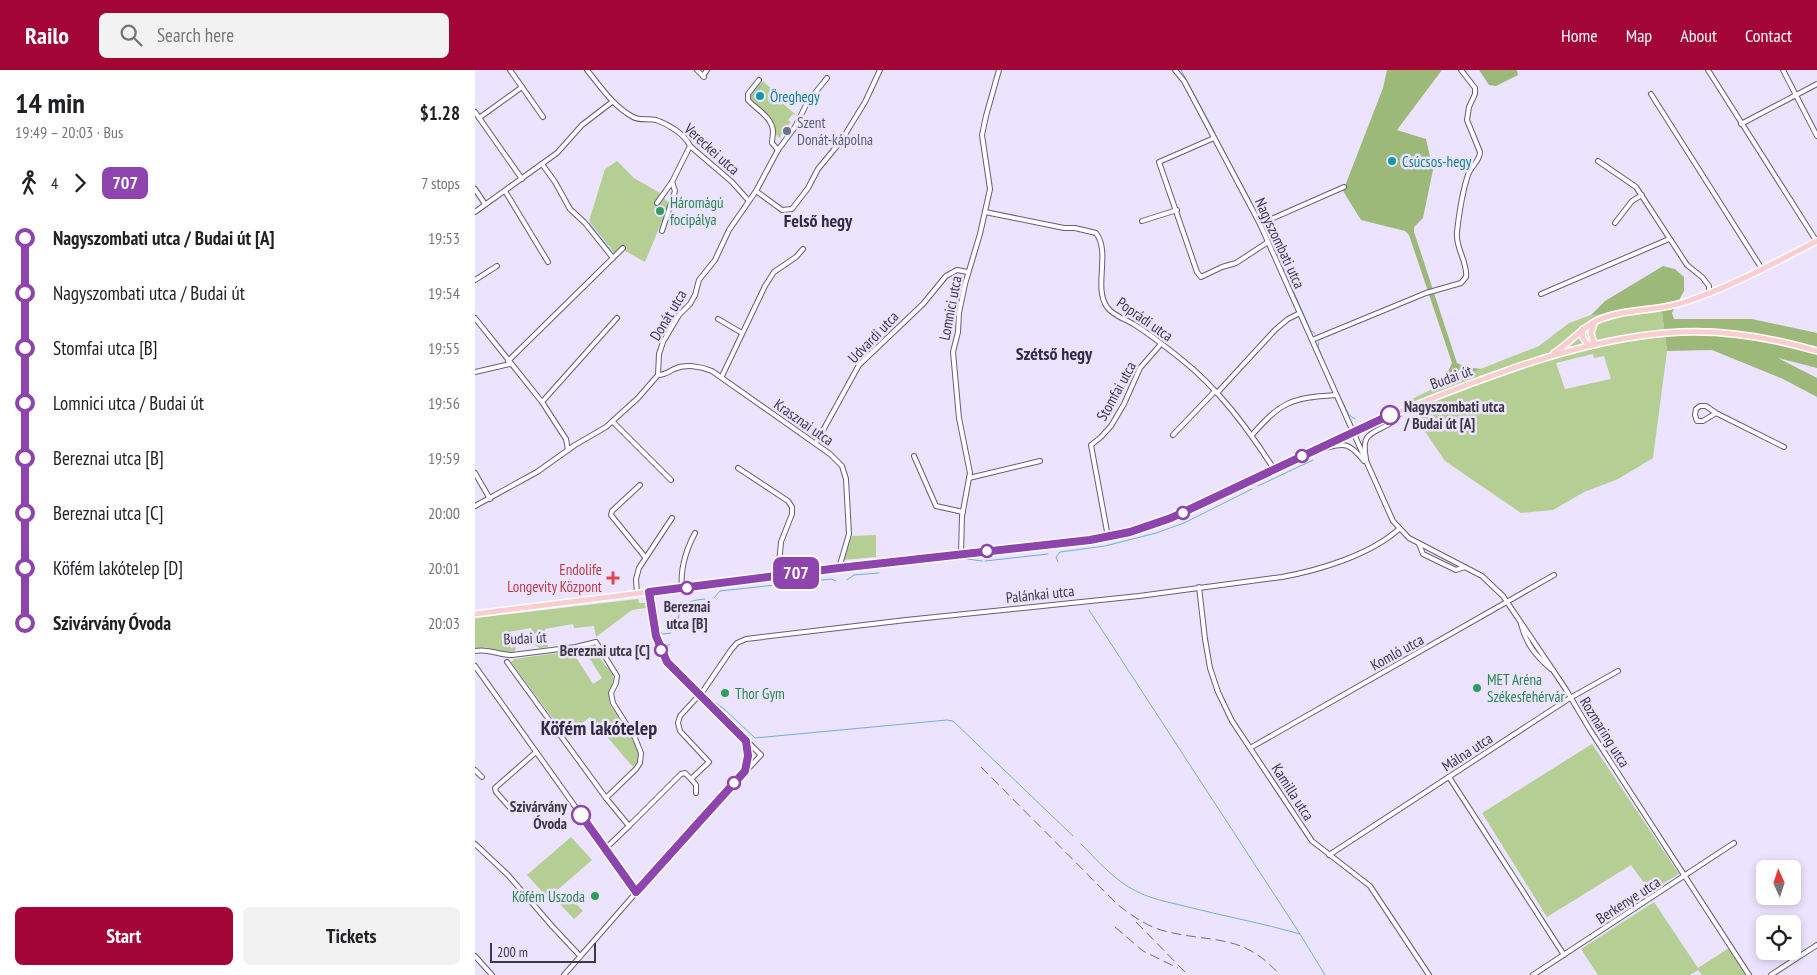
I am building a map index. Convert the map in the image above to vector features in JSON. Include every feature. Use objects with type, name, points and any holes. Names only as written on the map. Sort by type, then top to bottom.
[{"type":"main road","points":[[1547,357],[1566,345],[1583,329],[1594,322],[1619,314],[1675,305],[1709,293],[1817,242]]},
{"type":"main road","points":[[1592,345],[1591,333],[1594,322]]},
{"type":"main road","points":[[1583,329],[1582,336],[1584,341],[1592,345]]},
{"type":"main road","name":"Budai út","points":[[475,614],[839,568],[1108,537],[1130,532],[1171,518],[1404,408],[1469,383],[1547,357],[1592,345],[1665,334],[1711,333],[1761,338],[1817,351]]},
{"type":"street","points":[[510,70],[543,117]]},
{"type":"street","name":"Vereckei utca","points":[[587,70],[612,102],[636,118],[659,121],[684,136],[690,146],[732,182],[748,200]]},
{"type":"street","points":[[697,70],[703,77],[707,70]]},
{"type":"street","points":[[756,191],[782,210],[792,209],[808,188],[818,169],[841,141],[865,102],[879,70]]},
{"type":"street","name":"Lomnici utca","points":[[961,554],[963,512],[969,478],[968,460],[959,418],[953,356],[961,304],[991,184],[982,135],[985,116],[999,70]]},
{"type":"street","name":"Nagyszombati utca","points":[[1175,70],[1184,81],[1260,224],[1353,433]]},
{"type":"street","points":[[1311,340],[1426,294],[1461,283],[1466,278],[1467,273],[1458,244],[1457,232],[1467,176],[1480,157],[1480,152],[1467,120],[1475,88],[1461,70]]},
{"type":"street","points":[[1708,70],[1817,242]]},
{"type":"street","points":[[1783,70],[1817,136]]},
{"type":"street","name":"Donát utca","points":[[658,375],[659,354],[663,342],[679,315],[690,304],[695,295],[699,280],[715,260],[727,234],[748,200],[756,191],[778,150],[795,127],[807,103],[827,78]]},
{"type":"street","points":[[759,80],[748,94],[748,100],[762,112],[771,124],[773,131],[772,143],[778,150]]},
{"type":"street","points":[[1741,124],[1817,84]]},
{"type":"street","points":[[479,118],[522,87]]},
{"type":"street","points":[[1651,94],[1762,269]]},
{"type":"street","points":[[475,212],[557,153],[583,125],[612,102]]},
{"type":"street","points":[[475,112],[522,179]]},
{"type":"street","points":[[1214,138],[1159,162],[1195,267],[1201,277],[1236,263],[1268,242]]},
{"type":"street","points":[[657,203],[672,182],[690,146]]},
{"type":"street","points":[[1598,161],[1637,188],[1687,265],[1706,281],[1709,286],[1709,293]]},
{"type":"street","points":[[542,164],[555,182],[566,203],[613,258]]},
{"type":"street","points":[[662,231],[675,191],[672,182]]},
{"type":"street","points":[[1260,224],[1344,187]]},
{"type":"street","points":[[475,189],[485,204]]},
{"type":"street","points":[[505,191],[548,262]]},
{"type":"street","points":[[1615,223],[1632,201],[1642,195]]},
{"type":"street","points":[[662,196],[671,204]]},
{"type":"street","points":[[1142,220],[1177,210]]},
{"type":"street","name":"Poprádi utca","points":[[985,212],[1096,233],[1099,238],[1102,254],[1102,289],[1106,305],[1113,313],[1135,325],[1183,360],[1216,392],[1252,435],[1274,469]]},
{"type":"street","points":[[1541,294],[1669,239]]},
{"type":"street","points":[[475,372],[509,363],[623,248]]},
{"type":"street","points":[[722,376],[758,298],[775,272],[796,258],[803,249]]},
{"type":"street","points":[[475,280],[497,266]]},
{"type":"street","name":"Udvardi utca","points":[[816,443],[859,365],[923,304],[946,276],[957,270],[969,272]]},
{"type":"street","points":[[1173,435],[1275,330],[1288,319],[1300,313]]},
{"type":"street","points":[[475,318],[542,402],[566,439],[568,450]]},
{"type":"street","points":[[542,402],[617,318]]},
{"type":"street","points":[[718,320],[742,333]]},
{"type":"street","name":"Stomfai utca","points":[[1108,537],[1091,445],[1111,426],[1124,404],[1140,368],[1161,344]]},
{"type":"street","name":"Krasznai utca","points":[[658,375],[665,374],[674,369],[706,368],[722,376],[754,402],[830,454],[841,466],[845,475],[849,534],[839,568]]},
{"type":"street","points":[[475,506],[537,472],[575,444],[613,422],[639,398],[658,375]]},
{"type":"street","points":[[1252,435],[1272,412],[1285,405],[1309,397],[1336,395]]},
{"type":"street","points":[[1716,413],[1703,421],[1697,421],[1696,419],[1696,409],[1700,406],[1706,406],[1716,413],[1784,447]]},
{"type":"street","points":[[1368,466],[1364,447],[1367,437],[1391,423],[1404,408]]},
{"type":"street","points":[[613,422],[671,480]]},
{"type":"street","points":[[1353,433],[1391,518],[1399,530],[1419,544],[1490,582],[1508,603]]},
{"type":"street","points":[[566,439],[575,444]]},
{"type":"street","points":[[1311,451],[1349,446],[1356,450],[1368,466]]},
{"type":"street","points":[[914,456],[936,506],[963,512]]},
{"type":"street","points":[[969,478],[1040,461]]},
{"type":"street","points":[[738,468],[788,501],[792,507],[792,514],[781,542],[778,576]]},
{"type":"street","points":[[475,473],[490,499]]},
{"type":"street","points":[[640,485],[612,511],[611,515],[645,557]]},
{"type":"street","points":[[637,594],[637,573],[645,557],[672,518]]},
{"type":"street","name":"Palánkai utca","points":[[699,695],[731,650],[746,639],[914,619],[1139,596],[1268,579],[1305,572],[1373,547],[1399,530]]},
{"type":"street","points":[[682,589],[686,552],[695,533]]},
{"type":"street","points":[[1419,544],[1423,554],[1456,570],[1465,567]]},
{"type":"street","name":"Komló utca","points":[[1250,748],[1554,576]]},
{"type":"street","name":"Kamilla utca","points":[[1199,587],[1206,651],[1215,686],[1228,715],[1307,834],[1318,847],[1372,888],[1429,975]]},
{"type":"street","points":[[564,975],[689,832],[761,755],[671,666],[661,650],[656,636],[649,592]]},
{"type":"street","name":"Rozmaring utca","points":[[1508,603],[1521,621],[1524,638],[1538,658],[1555,672],[1684,877],[1749,975]]},
{"type":"street","name":"Budai út","points":[[475,651],[486,649],[503,655],[512,655],[576,647],[596,642],[613,668],[617,679],[611,693],[612,700],[635,738],[641,753],[636,769],[606,798]]},
{"type":"street","points":[[507,662],[606,798],[629,826]]},
{"type":"street","points":[[475,666],[636,892]]},
{"type":"street","name":"Málna utca","points":[[1329,855],[1570,698],[1618,671]]},
{"type":"street","points":[[691,779],[709,762],[682,735],[679,723],[682,714],[699,695]]},
{"type":"street","points":[[512,810],[496,792],[495,788],[537,752]]},
{"type":"street","points":[[475,770],[481,777]]},
{"type":"street","points":[[605,849],[681,774],[685,773],[691,779],[696,785],[697,793]]},
{"type":"street","points":[[1449,777],[1564,955]]},
{"type":"street","name":"Berkenye utca","points":[[1533,975],[1734,843]]},
{"type":"street","points":[[475,845],[509,874],[552,926],[580,956]]},
{"type":"street","points":[[1771,975],[1817,945]]},
{"type":"street","points":[[475,956],[492,975]]},
{"type":"green space","points":[[1387,70],[1442,70],[1397,130],[1426,139],[1433,170],[1423,218],[1414,227],[1414,232],[1457,363],[1466,367],[1481,369],[1442,384],[1452,363],[1409,235],[1405,231],[1361,220],[1343,191],[1383,88]]},
{"type":"green space","points":[[1479,70],[1517,70],[1518,75],[1496,86],[1489,85]]},
{"type":"green space","points":[[763,81],[778,95],[777,98],[796,115],[793,114],[788,120],[791,122],[780,138],[777,136],[771,120],[750,100],[754,89]]},
{"type":"green space","points":[[617,161],[634,178],[660,193],[669,204],[645,262],[620,248],[614,253],[589,221],[605,169]]},
{"type":"green space","points":[[1663,266],[1675,269],[1684,277],[1684,291],[1672,313],[1674,319],[1752,319],[1817,333],[1817,368],[1778,358],[1817,378],[1817,397],[1783,379],[1712,350],[1667,351],[1662,312],[1591,315],[1605,301]]},
{"type":"green space","points":[[1662,312],[1667,351],[1653,458],[1618,479],[1584,492],[1553,510],[1521,513],[1445,461],[1420,424],[1410,400],[1442,384],[1539,346],[1569,323],[1591,315]],"holes":[[[1593,354],[1594,358],[1604,356],[1611,379],[1565,389],[1556,363]]]},
{"type":"green space","points":[[876,535],[876,557],[842,560],[852,536]]},
{"type":"green space","points":[[638,599],[639,603],[645,603],[646,608],[632,610],[596,637],[594,626],[574,628],[573,624],[545,629],[548,647],[539,648],[535,645],[531,628],[508,632],[511,648],[515,647],[516,649],[513,653],[506,654],[486,647],[475,650],[475,618]]},
{"type":"green space","points":[[591,645],[612,672],[613,681],[610,705],[629,733],[637,749],[638,761],[633,767],[590,717],[566,736],[511,662],[514,659],[572,651],[593,684],[602,678],[584,650]]},
{"type":"green space","points":[[1592,744],[1679,874],[1650,891],[1631,865],[1547,917],[1482,813]]},
{"type":"green space","points":[[571,837],[592,860],[548,898],[527,875]]},
{"type":"green space","points":[[566,894],[583,911],[574,919],[558,902]]},
{"type":"green space","points":[[1654,902],[1698,968],[1729,948],[1746,975],[1702,975],[1698,970],[1690,975],[1598,975],[1581,949]]},
{"type":"waterway","points":[[1181,70],[1215,133]]},
{"type":"waterway","points":[[752,96],[761,86]]},
{"type":"waterway","points":[[1216,136],[1260,218]]},
{"type":"waterway","points":[[589,223],[611,251]]},
{"type":"waterway","points":[[1265,227],[1311,331],[1315,333]]},
{"type":"waterway","points":[[1319,342],[1318,347],[1328,372]]},
{"type":"waterway","points":[[1334,385],[1349,415],[1355,419]]},
{"type":"waterway","points":[[1369,439],[1371,435]]},
{"type":"waterway","points":[[1258,486],[1313,460]]},
{"type":"waterway","points":[[1058,562],[1056,557],[1060,552],[1105,546],[1156,533],[1184,523],[1252,489]]},
{"type":"waterway","points":[[985,561],[1048,554]]},
{"type":"waterway","points":[[967,559],[982,561]]},
{"type":"waterway","points":[[847,580],[854,575],[879,573]]},
{"type":"waterway","points":[[714,598],[720,591],[831,579],[836,581]]},
{"type":"waterway","points":[[677,629],[679,615],[683,606],[691,601],[705,599]]},
{"type":"waterway","points":[[656,606],[659,631],[663,634],[671,633]]},
{"type":"waterway","points":[[1089,610],[1300,934]]},
{"type":"waterway","points":[[670,644],[666,647],[670,658],[678,669],[697,687]]},
{"type":"waterway","points":[[708,698],[723,708],[755,738],[947,720],[953,721],[1073,836]]},
{"type":"waterway","points":[[1081,844],[1114,876],[1128,887],[1142,894],[1166,902],[1300,934],[1325,975]]},
{"type":"railway","points":[[981,767],[1118,905],[1128,912],[1144,923],[1161,930],[1238,945],[1252,951],[1266,961],[1280,975]]},
{"type":"railway","points":[[1136,922],[1188,975]]},
{"type":"railway","points":[[1115,927],[1143,951],[1178,968]]},
{"type":"bus line","name":"707","points":[[581,815],[636,892],[745,771],[748,756],[746,741],[675,671],[663,655],[656,636],[649,592],[957,554],[1090,540],[1120,534],[1171,518],[1390,415]]},
{"type":"place","name":"Öreghegy","points":[[760,96]]},
{"type":"place","name":"Szent Donát-kápolna","points":[[787,131]]},
{"type":"place","name":"Csúcsos-hegy","points":[[1392,161]]},
{"type":"place","name":"Háromágú focipálya","points":[[660,211]]},
{"type":"place","name":"Nagyszombati utca / Budai út [A]","points":[[1390,415]]},
{"type":"place","name":"Endolife Longevity Központ","points":[[613,578]]},
{"type":"place","name":"Bereznai utca [B]","points":[[687,588]]},
{"type":"place","name":"Bereznai utca [C]","points":[[661,650]]},
{"type":"place","name":"MET Aréna Székesfehérvár","points":[[1477,688]]},
{"type":"place","name":"Thor Gym","points":[[725,693]]},
{"type":"place","name":"Szivárvány Óvoda","points":[[581,815]]},
{"type":"place","name":"Köfém Uszoda","points":[[595,896]]},
{"type":"district","name":"Felső hegy","points":[[818,220]]},
{"type":"district","name":"Szétső hegy","points":[[1054,353]]},
{"type":"district","name":"Köfém lakótelep","points":[[599,728]]}]
